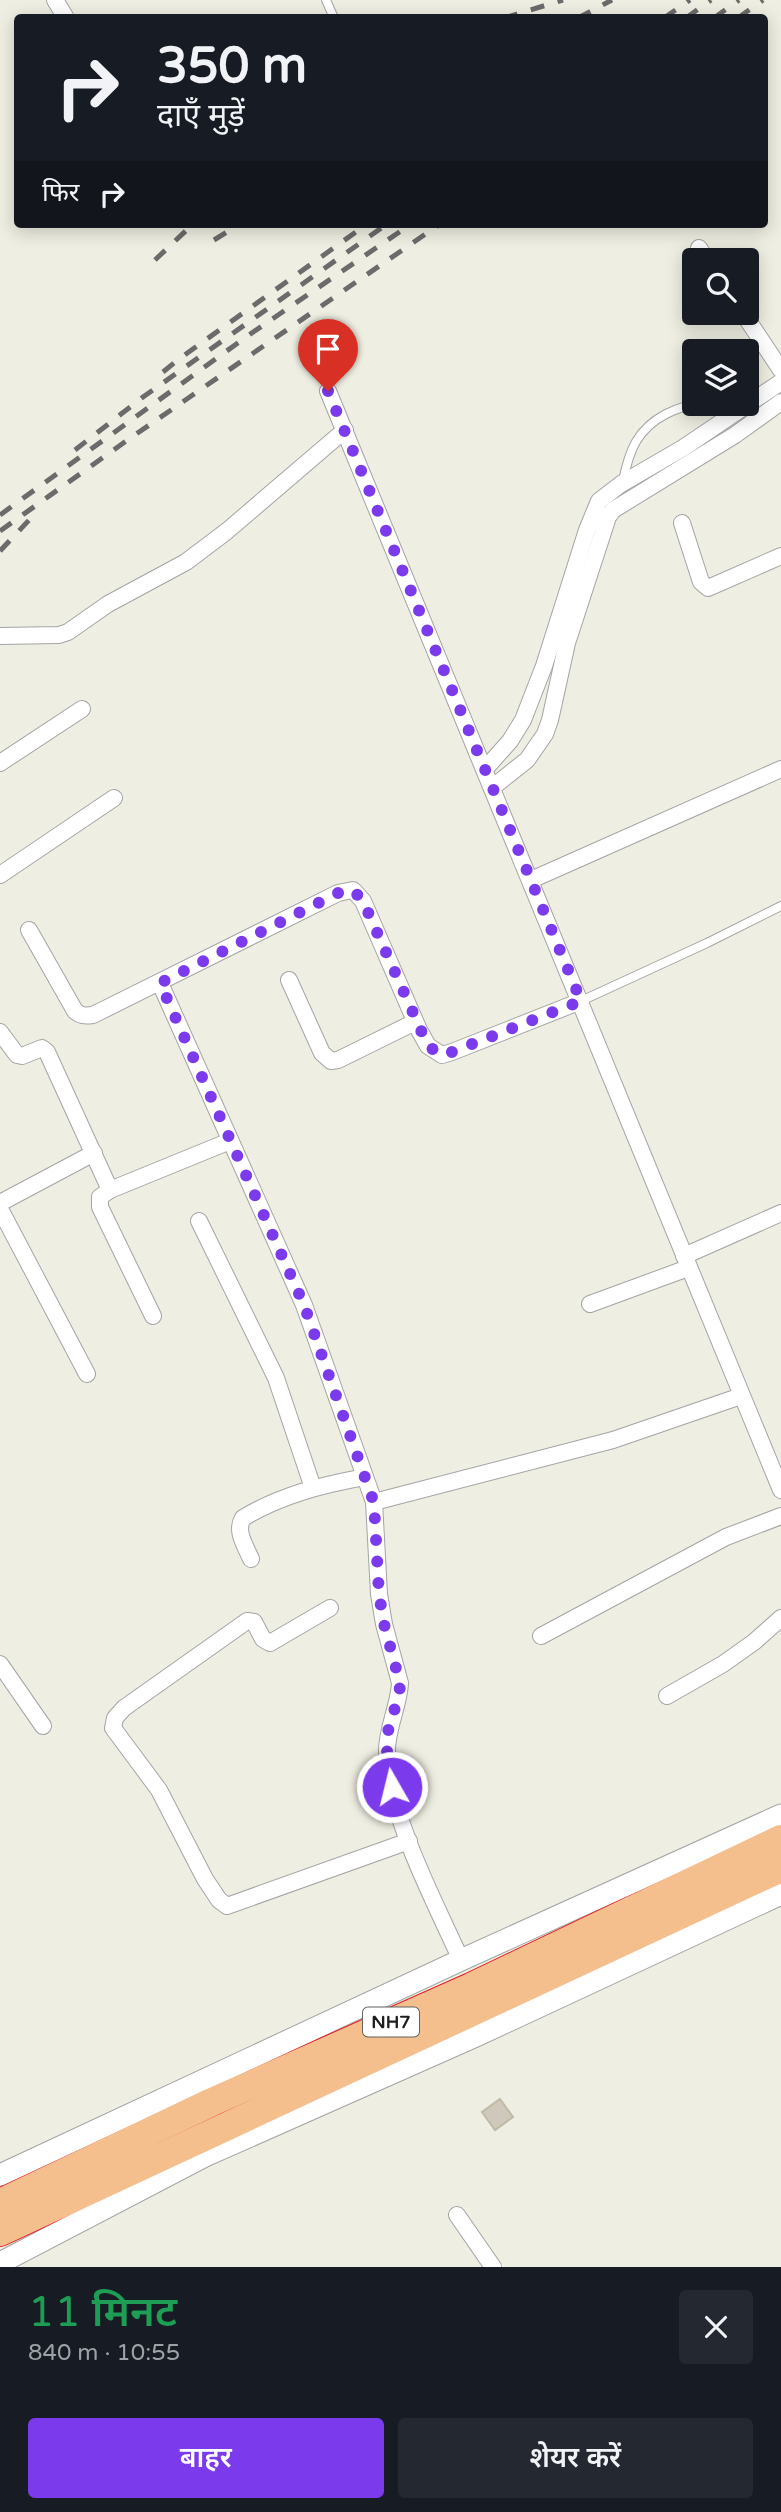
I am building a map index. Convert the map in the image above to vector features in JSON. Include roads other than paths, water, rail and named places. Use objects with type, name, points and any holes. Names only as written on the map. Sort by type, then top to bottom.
[{"type":"highway","name":"NH7","points":[[0,2203],[212,2102],[471,1987],[781,1839]]},
{"type":"highway","name":"NH7","points":[[0,2232],[781,1868]]},
{"type":"street","points":[[751,325],[781,370]]},
{"type":"street","points":[[759,397],[781,382]]},
{"type":"street","points":[[328,391],[781,1490]]},
{"type":"street","points":[[605,507],[620,505],[735,435],[781,402]]},
{"type":"street","points":[[485,769],[510,741],[523,720],[587,530],[622,484],[731,416]]},
{"type":"street","points":[[0,636],[59,635],[68,632],[108,604],[172,570],[227,531],[345,430]]},
{"type":"street","points":[[493,787],[527,760],[545,734],[567,643],[605,525],[605,507]]},
{"type":"street","points":[[682,523],[701,582],[708,588],[781,556]]},
{"type":"street","points":[[0,763],[82,709]]},
{"type":"street","points":[[531,880],[781,769]]},
{"type":"street","points":[[0,875],[114,798]]},
{"type":"street","points":[[29,930],[75,1011],[80,1015],[93,1015],[338,893],[353,890],[363,901],[415,1022],[428,1046],[442,1055],[581,1001]]},
{"type":"street","points":[[289,980],[322,1053],[331,1061],[415,1022]]},
{"type":"street","points":[[160,983],[304,1305],[374,1503],[379,1594],[400,1683],[400,1692],[388,1732],[388,1762],[409,1841],[461,1960]]},
{"type":"street","points":[[0,1032],[17,1055],[22,1056],[42,1048],[47,1052],[110,1190]]},
{"type":"street","points":[[153,1317],[98,1202],[100,1197],[110,1190],[230,1141]]},
{"type":"street","points":[[0,1203],[94,1153]]},
{"type":"street","points":[[0,1209],[87,1374]]},
{"type":"street","points":[[590,1304],[686,1262],[781,1213]]},
{"type":"street","points":[[199,1221],[276,1378],[313,1488]]},
{"type":"street","points":[[374,1503],[613,1440],[741,1396]]},
{"type":"street","points":[[251,1559],[239,1532],[243,1518],[283,1497],[365,1477]]},
{"type":"street","points":[[541,1636],[726,1537],[781,1516]]},
{"type":"street","points":[[330,1608],[270,1643],[264,1639],[254,1622],[247,1621],[124,1709],[115,1718],[113,1728],[162,1794],[205,1880],[219,1900],[227,1906],[409,1841]]},
{"type":"street","points":[[667,1696],[723,1664],[781,1618]]},
{"type":"street","points":[[0,1664],[43,1726]]},
{"type":"street","points":[[0,2175],[461,1960],[781,1815]]},
{"type":"street","points":[[0,2263],[205,2157],[476,2036],[781,1894]]},
{"type":"street","points":[[457,2215],[493,2267]]},
{"type":"lane","points":[[622,484],[629,453],[636,439],[657,419],[682,409]]},
{"type":"lane","points":[[581,1001],[781,906]]},
{"type":"railway","points":[[517,14],[563,0]]},
{"type":"railway","points":[[586,14],[612,0]]},
{"type":"railway","points":[[670,14],[690,0]]},
{"type":"railway","points":[[692,14],[711,0]]},
{"type":"railway","points":[[720,14],[739,0]]},
{"type":"railway","points":[[744,14],[763,0]]},
{"type":"railway","points":[[155,260],[189,228]]},
{"type":"railway","points":[[214,240],[234,228]]},
{"type":"railway","points":[[163,372],[361,228]]},
{"type":"railway","points":[[75,450],[143,397],[381,228]]},
{"type":"railway","points":[[0,515],[246,337],[405,228]]},
{"type":"railway","points":[[0,531],[434,228]]},
{"type":"railway","points":[[0,551],[31,518]]}]
